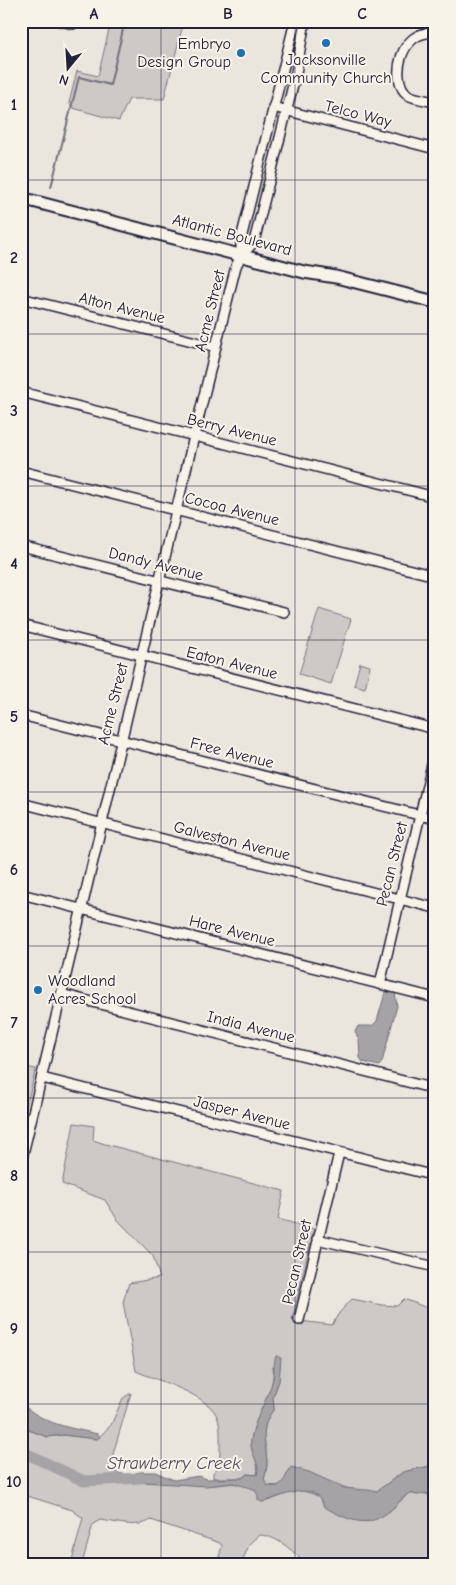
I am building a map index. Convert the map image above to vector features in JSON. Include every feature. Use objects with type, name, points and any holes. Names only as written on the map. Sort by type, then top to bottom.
[{"type":"main road","name":"Atlantic Boulevard","points":[[21,198],[242,256],[435,302]]},
{"type":"street","points":[[60,21],[73,24]]},
{"type":"street","points":[[242,256],[241,239],[295,21]]},
{"type":"street","points":[[242,256],[254,242],[288,111],[300,56],[304,21]]},
{"type":"street","points":[[435,34],[426,32],[413,36],[405,48],[398,75],[403,89],[414,97],[435,102]]},
{"type":"street","name":"Telco Way","points":[[273,107],[435,149]]},
{"type":"street","name":"Acme Street","points":[[21,1162],[158,581],[236,266],[242,256]]},
{"type":"street","name":"Alton Avenue","points":[[21,298],[216,347]]},
{"type":"street","name":"Berry Avenue","points":[[21,392],[435,497]]},
{"type":"street","name":"Cocoa Avenue","points":[[21,471],[435,576]]},
{"type":"street","name":"Dandy Avenue","points":[[21,546],[284,612]]},
{"type":"street","name":"Eaton Avenue","points":[[21,625],[435,729]]},
{"type":"street","name":"Free Avenue","points":[[21,716],[435,819]]},
{"type":"street","name":"Pecan Street","points":[[380,984],[435,752]]},
{"type":"street","name":"Galveston Avenue","points":[[21,803],[435,908]]},
{"type":"street","name":"Hare Avenue","points":[[21,894],[435,998]]},
{"type":"street","name":"India Avenue","points":[[61,994],[435,1089]]},
{"type":"street","name":"Jasper Avenue","points":[[42,1078],[435,1176]]},
{"type":"street","name":"Pecan Street","points":[[299,1320],[339,1152]]},
{"type":"street","points":[[317,1239],[435,1267]]},
{"type":"shaded area","points":[[111,21],[184,21],[164,99],[129,99],[119,121],[73,108],[69,103],[77,71],[98,76]]},
{"type":"shaded area","points":[[319,609],[351,619],[331,684],[299,674]]},
{"type":"shaded area","points":[[360,663],[370,666],[365,688],[354,685]]},
{"type":"shaded area","points":[[386,990],[395,993],[397,1006],[382,1062],[379,1066],[363,1062],[360,1058],[359,1039],[355,1032],[358,1026],[372,1026],[377,1021]]},
{"type":"shaded area","points":[[21,1066],[36,1069],[21,1126]]},
{"type":"shaded area","points":[[74,1123],[94,1126],[93,1140],[105,1144],[284,1191],[278,1219],[314,1229],[292,1320],[332,1325],[339,1313],[352,1299],[397,1306],[404,1299],[435,1311],[435,1465],[403,1472],[377,1491],[355,1491],[331,1482],[287,1474],[285,1481],[279,1486],[267,1485],[264,1479],[267,1461],[264,1435],[268,1418],[274,1409],[273,1397],[279,1381],[273,1366],[271,1385],[256,1422],[251,1441],[258,1466],[257,1475],[247,1474],[242,1478],[213,1478],[213,1473],[220,1465],[220,1436],[218,1419],[213,1410],[195,1396],[136,1371],[123,1302],[129,1283],[160,1278],[153,1256],[117,1219],[105,1200],[62,1184]]},
{"type":"shaded area","name":"Strawberry Creek","points":[[276,1356],[281,1358],[279,1381],[273,1397],[274,1409],[268,1418],[264,1435],[267,1461],[264,1479],[267,1485],[280,1485],[291,1467],[309,1472],[344,1488],[377,1491],[403,1472],[435,1465],[435,1494],[431,1496],[426,1493],[418,1495],[409,1493],[383,1516],[374,1520],[358,1521],[324,1507],[320,1498],[313,1493],[305,1491],[262,1502],[258,1500],[258,1495],[254,1489],[233,1483],[206,1486],[126,1481],[128,1475],[140,1472],[155,1472],[174,1480],[199,1476],[207,1479],[242,1478],[247,1474],[257,1475],[258,1466],[251,1446],[252,1434],[271,1387]]},
{"type":"shaded area","points":[[131,1393],[108,1471],[128,1475],[126,1480],[136,1481],[210,1485],[242,1484],[255,1490],[262,1502],[285,1494],[300,1491],[306,1492],[314,1494],[367,1522],[390,1511],[409,1493],[418,1495],[421,1492],[431,1496],[435,1494],[435,1564],[304,1564],[295,1554],[278,1541],[259,1535],[250,1543],[241,1564],[217,1564],[222,1546],[220,1543],[151,1520],[145,1523],[133,1524],[100,1520],[93,1524],[82,1564],[71,1564],[83,1518],[72,1510],[21,1494],[21,1427],[47,1437],[63,1435],[97,1439],[111,1425],[123,1398]]},
{"type":"shaded area","points":[[21,1403],[38,1416],[67,1427],[98,1434],[100,1437],[97,1439],[63,1435],[47,1437],[21,1427]]},
{"type":"waterway","points":[[51,187],[79,77],[110,85],[125,21]]},
{"type":"waterway","name":"Strawberry Creek","points":[[21,1451],[84,1481],[140,1478]]},
{"type":"place","name":"Jacksonville Community Church","points":[[326,43]]},
{"type":"place","name":"Embryo Design Group","points":[[241,53]]},
{"type":"place","name":"Woodland Acres School","points":[[38,990]]}]
